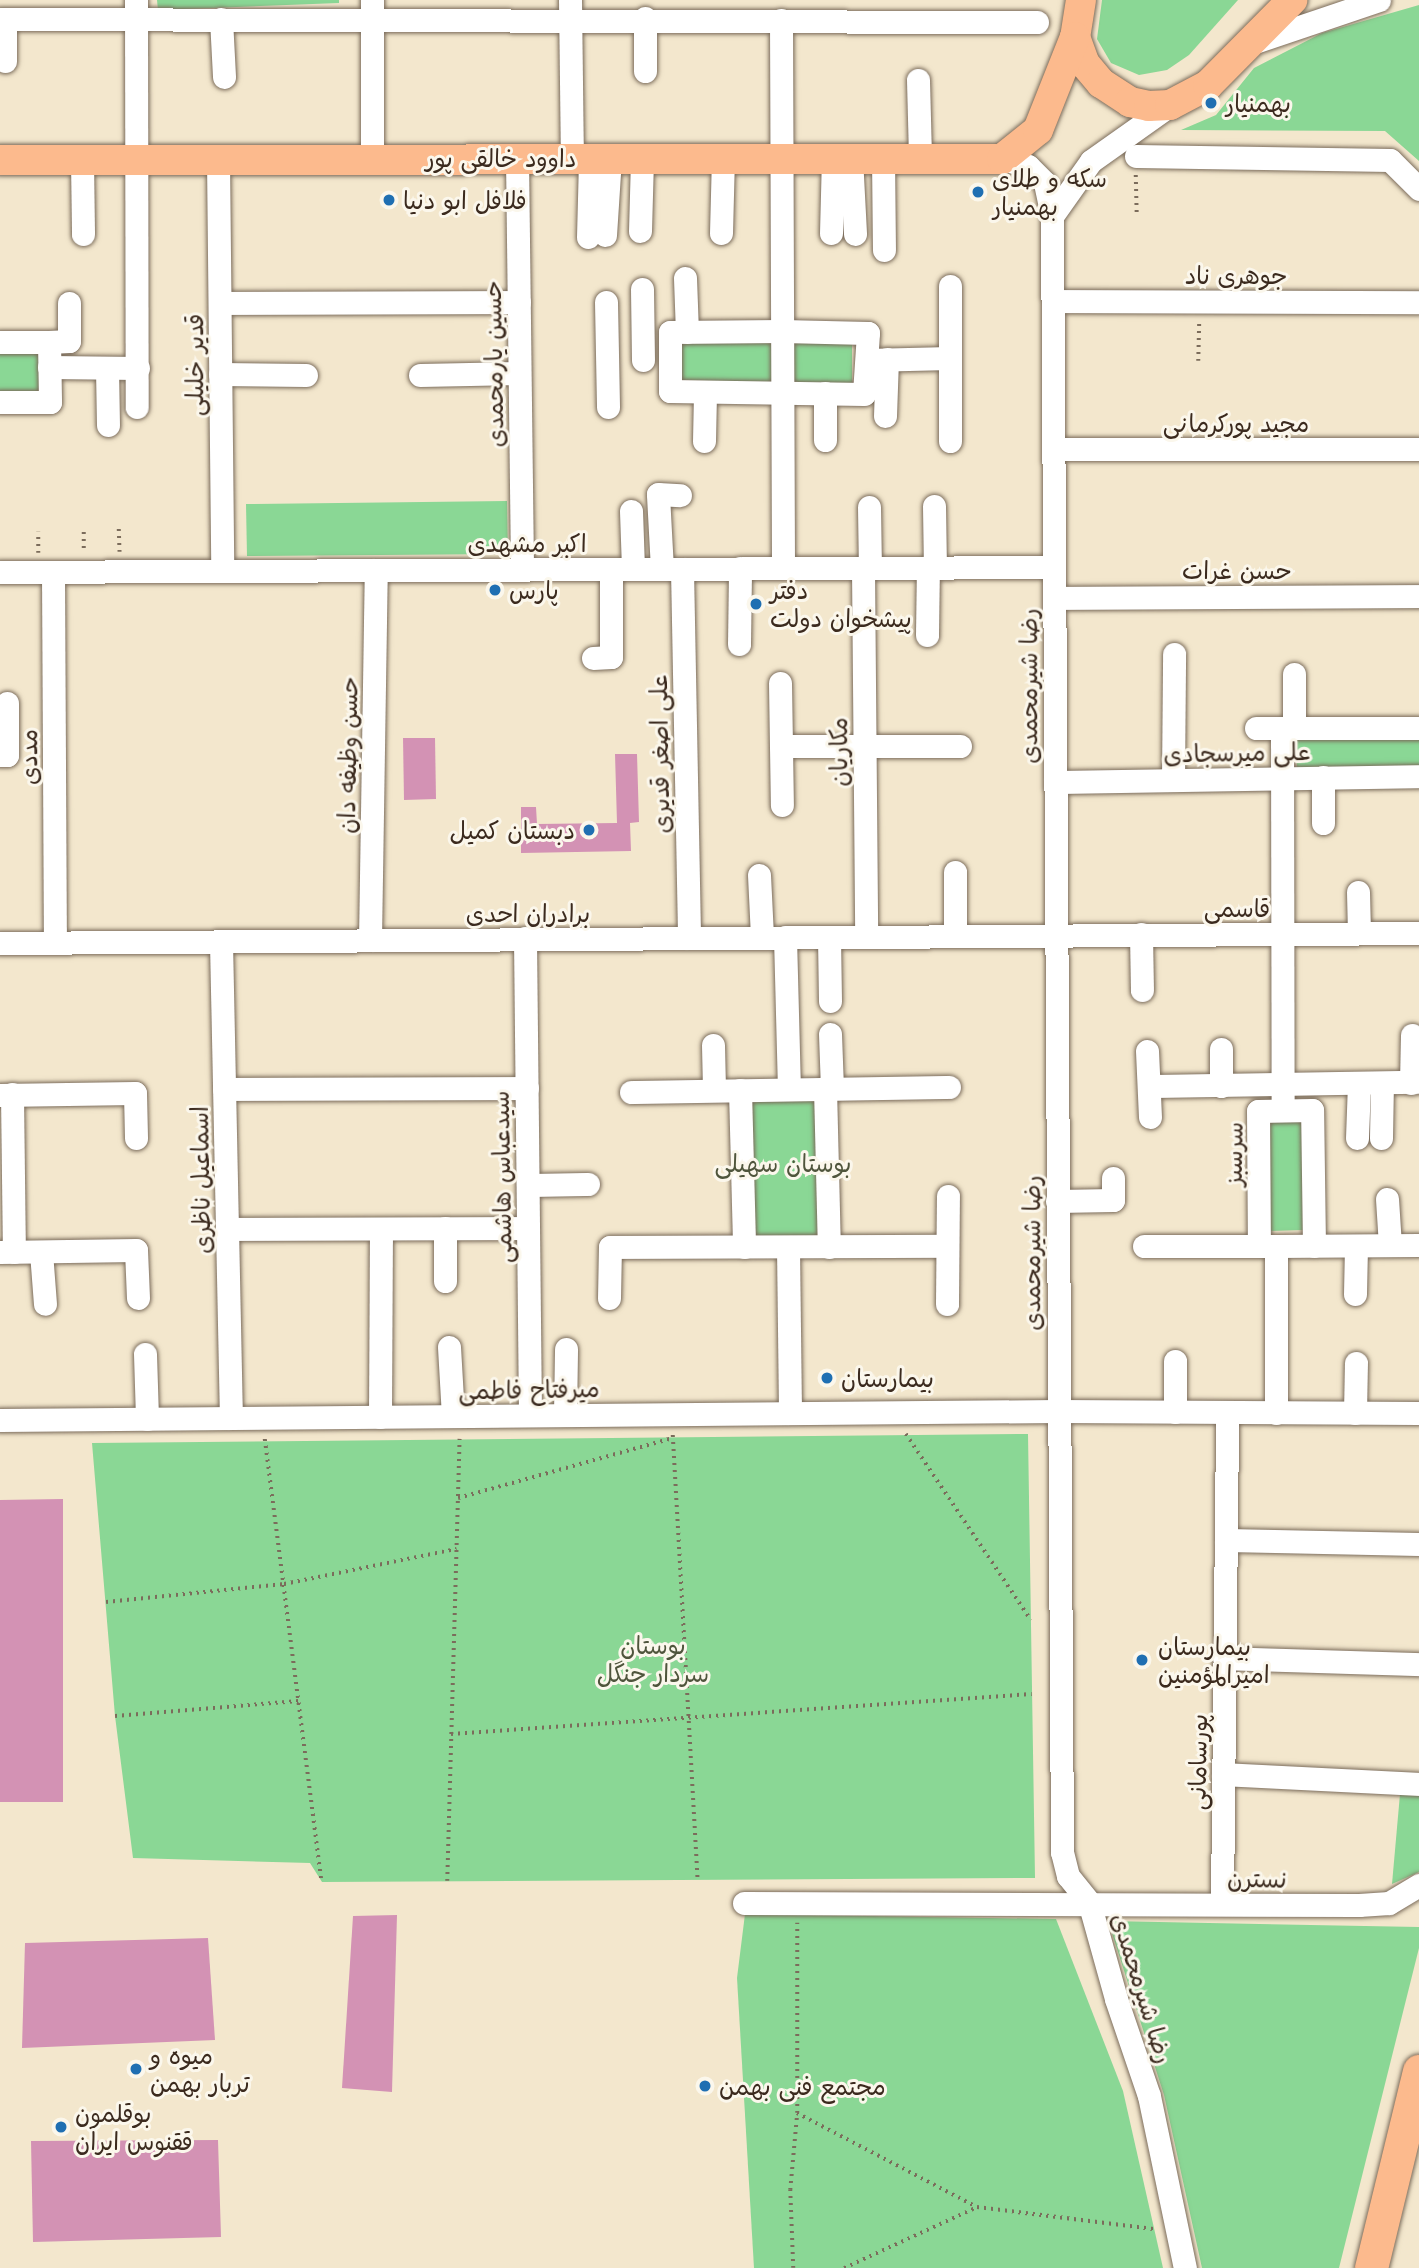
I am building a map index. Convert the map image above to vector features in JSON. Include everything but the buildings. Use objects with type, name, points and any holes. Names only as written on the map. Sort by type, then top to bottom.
[{"type":"highway","points":[[1371,2268],[1419,2071]]},
{"type":"main road","points":[[1075,37],[1085,64],[1101,83],[1130,102],[1170,106],[1208,85],[1292,0]]},
{"type":"main road","points":[[1002,159],[1038,130],[1075,37],[1077,3]]},
{"type":"main road","name":"داوود خالقی پور","points":[[0,160],[1002,159]]},
{"type":"street","points":[[1246,45],[1380,0]]},
{"type":"street","points":[[372,9],[372,159]]},
{"type":"street","points":[[5,61],[3,19],[57,10],[136,10],[221,19],[372,9],[570,9],[645,19],[782,20],[882,10],[1037,22]]},
{"type":"street","points":[[570,9],[590,158],[597,236]]},
{"type":"street","points":[[136,10],[137,407]]},
{"type":"street","points":[[221,19],[224,77]]},
{"type":"street","points":[[645,19],[645,71]]},
{"type":"street","points":[[782,20],[783,568]]},
{"type":"street","points":[[918,80],[920,157]]},
{"type":"street","points":[[1052,216],[1091,161],[1170,106]]},
{"type":"street","points":[[1136,156],[1390,160],[1419,188]]},
{"type":"street","points":[[640,231],[642,158]]},
{"type":"street","points":[[721,233],[723,158]]},
{"type":"street","points":[[831,233],[842,158]]},
{"type":"street","points":[[842,158],[855,234]]},
{"type":"street","points":[[883,158],[884,250]]},
{"type":"street","name":"قدیر خلیلی","points":[[218,159],[222,571]]},
{"type":"street","name":"حسین یارمحمدی","points":[[517,159],[522,570]]},
{"type":"street","name":"رضا شیرمحمدی","points":[[1002,159],[1037,174],[1045,183],[1052,216],[1062,1852],[1068,1876],[1089,1902],[1149,2096],[1185,2268]]},
{"type":"street","points":[[82,160],[83,234]]},
{"type":"street","points":[[685,278],[687,332]]},
{"type":"street","points":[[950,286],[950,441]]},
{"type":"street","points":[[642,289],[643,360]]},
{"type":"street","name":"جوهری ناد","points":[[1053,301],[1419,302]]},
{"type":"street","points":[[220,303],[519,302]]},
{"type":"street","points":[[606,302],[608,407]]},
{"type":"street","points":[[0,342],[69,341],[69,303]]},
{"type":"street","points":[[877,360],[864,394],[670,391],[670,332],[868,333],[877,360],[885,416]]},
{"type":"street","points":[[0,402],[50,402],[49,342]]},
{"type":"street","points":[[877,360],[950,358]]},
{"type":"street","points":[[609,361],[670,360]]},
{"type":"street","points":[[49,367],[138,368]]},
{"type":"street","points":[[107,368],[108,425]]},
{"type":"street","points":[[420,375],[519,373]]},
{"type":"street","points":[[220,374],[306,375]]},
{"type":"street","points":[[704,441],[705,392]]},
{"type":"street","points":[[825,393],[825,440]]},
{"type":"street","name":"مجید پورکرمانی","points":[[1054,449],[1419,449]]},
{"type":"street","name":"علی اصغر قدیری","points":[[680,495],[658,494],[672,569],[689,938]]},
{"type":"street","points":[[927,635],[934,506]]},
{"type":"street","name":"مکاریان","points":[[866,937],[864,745],[869,507]]},
{"type":"street","points":[[610,657],[631,511]]},
{"type":"street","name":"اکبر مشهدی","points":[[0,572],[1054,567]]},
{"type":"street","points":[[739,644],[740,568]]},
{"type":"street","name":"حسن وظیفه دان","points":[[370,940],[376,570]]},
{"type":"street","name":"مددی","points":[[54,572],[55,943]]},
{"type":"street","name":"حسن غرات","points":[[1054,598],[1419,596]]},
{"type":"street","points":[[1173,780],[1174,654]]},
{"type":"street","points":[[1283,1110],[1283,778],[1294,674]]},
{"type":"street","points":[[780,682],[782,805]]},
{"type":"street","points":[[0,755],[7,755],[7,703]]},
{"type":"street","points":[[1256,728],[1419,728]]},
{"type":"street","points":[[781,746],[960,746]]},
{"type":"street","name":"علی میرسجادی","points":[[1055,782],[1419,776]]},
{"type":"street","points":[[1323,777],[1324,823]]},
{"type":"street","points":[[955,872],[955,936]]},
{"type":"street","points":[[759,875],[762,937]]},
{"type":"street","points":[[1358,892],[1359,933]]},
{"type":"street","name":"قاسمی","points":[[1056,935],[1419,933]]},
{"type":"street","points":[[1141,934],[1142,990]]},
{"type":"street","name":"برادران احدی","points":[[0,943],[1056,935]]},
{"type":"street","points":[[785,937],[789,1089]]},
{"type":"street","points":[[829,937],[830,1001]]},
{"type":"street","name":"سیدعباس هاشمی","points":[[525,939],[530,1415]]},
{"type":"street","name":"اسماعیل ناظری","points":[[221,942],[231,1418]]},
{"type":"street","points":[[829,1247],[830,1034]]},
{"type":"street","points":[[1150,1086],[1415,1082],[1412,1035]]},
{"type":"street","points":[[713,1045],[714,1090]]},
{"type":"street","points":[[1221,1049],[1221,1086]]},
{"type":"street","points":[[1147,1051],[1150,1117]]},
{"type":"street","points":[[1357,1138],[1359,1083]]},
{"type":"street","points":[[1381,1138],[1382,1083]]},
{"type":"street","points":[[631,1092],[950,1087]]},
{"type":"street","points":[[224,1089],[527,1088]]},
{"type":"street","points":[[740,1090],[744,1247]]},
{"type":"street","points":[[136,1138],[135,1093],[6,1095],[7,1252],[136,1250],[138,1298]]},
{"type":"street","name":"سرسبز","points":[[1268,1246],[1258,1111],[1311,1110],[1314,1246]]},
{"type":"street","points":[[1057,1201],[1113,1200],[1113,1178]]},
{"type":"street","points":[[528,1185],[587,1184]]},
{"type":"street","points":[[947,1304],[948,1196]]},
{"type":"street","points":[[1387,1199],[1390,1245]]},
{"type":"street","points":[[445,1228],[445,1281]]},
{"type":"street","points":[[227,1229],[528,1228]]},
{"type":"street","points":[[380,1417],[381,1229]]},
{"type":"street","points":[[1144,1246],[1419,1245]]},
{"type":"street","points":[[609,1298],[610,1247],[947,1246]]},
{"type":"street","points":[[1268,1246],[1276,1412]]},
{"type":"street","points":[[1355,1294],[1356,1246]]},
{"type":"street","points":[[788,1247],[790,1413]]},
{"type":"street","points":[[41,1252],[44,1304]]},
{"type":"street","points":[[449,1347],[453,1416]]},
{"type":"street","points":[[565,1415],[566,1349]]},
{"type":"street","points":[[145,1354],[147,1419]]},
{"type":"street","points":[[1175,1361],[1175,1412]]},
{"type":"street","points":[[1356,1363],[1356,1413]]},
{"type":"street","points":[[1058,1411],[1419,1413]]},
{"type":"street","name":"میرفتاح فاطمی","points":[[0,1420],[1058,1411]]},
{"type":"street","name":"پورسامانی","points":[[1222,1903],[1227,1412]]},
{"type":"street","points":[[1226,1540],[1419,1544]]},
{"type":"street","points":[[1224,1658],[1419,1664]]},
{"type":"street","points":[[1223,1774],[1419,1784]]},
{"type":"street","name":"نسترن","points":[[744,1903],[1035,1906],[1089,1902],[1389,1903],[1419,1885]]},
{"type":"path","points":[[1136,156],[1137,215]]},
{"type":"path","points":[[1198,360],[1199,301]]},
{"type":"path","points":[[891,1412],[1031,1620]]},
{"type":"path","points":[[671,1414],[698,1880]]},
{"type":"path","points":[[262,1418],[321,1882]]},
{"type":"path","points":[[458,1498],[673,1438]]},
{"type":"path","points":[[447,1881],[459,1439]]},
{"type":"path","points":[[106,1602],[284,1584],[456,1549]]},
{"type":"path","points":[[451,1734],[1032,1694]]},
{"type":"path","points":[[115,1716],[299,1701]]},
{"type":"path","points":[[793,2268],[790,2190],[797,2113],[797,1903]]},
{"type":"path","points":[[797,2113],[977,2207],[1167,2230]]},
{"type":"path","points":[[844,2268],[977,2207]]},
{"type":"green space","points":[[157,0],[339,0],[339,3],[158,10]]},
{"type":"green space","points":[[1102,0],[1238,0],[1189,55],[1167,70],[1139,75],[1111,63],[1097,39]]},
{"type":"green space","points":[[1419,5],[1419,161],[1385,131],[1181,130],[1216,115],[1254,68],[1322,33]]},
{"type":"green space","points":[[680,340],[852,341],[852,385],[680,380]]},
{"type":"green space","points":[[40,347],[41,393],[0,394],[0,348]]},
{"type":"green space","points":[[507,501],[508,554],[247,556],[246,504]]},
{"type":"green space","points":[[1419,732],[1419,770],[1297,770],[1296,733]]},
{"type":"green space","name":"بوستان سهیلی","points":[[823,1088],[823,1238],[743,1238],[743,1089]]},
{"type":"green space","points":[[1302,1121],[1304,1230],[1268,1231],[1266,1122]]},
{"type":"green space","name":"بوستان سردار جنگل","points":[[1028,1434],[1035,1878],[322,1882],[310,1863],[133,1858],[115,1716],[92,1443]]},
{"type":"green space","points":[[1400,1794],[1419,1795],[1419,1872],[1392,1884]]},
{"type":"green space","points":[[745,1914],[1056,1919],[1123,2091],[1163,2268],[754,2268],[737,1978]]},
{"type":"green space","points":[[1108,1921],[1419,1927],[1419,1948],[1339,2268],[1202,2268],[1164,2095]]},
{"type":"place","name":"بهمنیار","points":[[1211,103]]},
{"type":"place","name":"سکه و طلای بهمنیار","points":[[978,192]]},
{"type":"place","name":"فلافل ابو دنیا","points":[[389,200]]},
{"type":"place","name":"پارس","points":[[495,590]]},
{"type":"place","name":"دفتر پیشخوان دولت","points":[[756,604]]},
{"type":"place","name":"دبستان کمیل","points":[[589,830]]},
{"type":"place","name":"بیمارستان","points":[[827,1378]]},
{"type":"place","name":"بیمارستان امیرالمؤمنین","points":[[1142,1660]]},
{"type":"place","name":"میوه و تربار بهمن","points":[[136,2069]]},
{"type":"place","name":"مجتمع فنی بهمن","points":[[705,2086]]},
{"type":"place","name":"بوقلمون ققنوس ایران","points":[[61,2127]]}]
